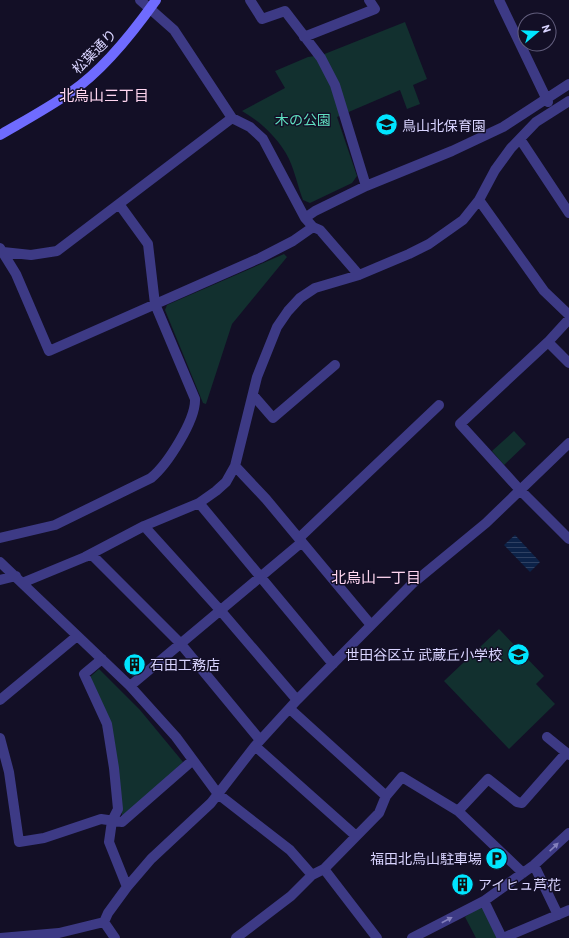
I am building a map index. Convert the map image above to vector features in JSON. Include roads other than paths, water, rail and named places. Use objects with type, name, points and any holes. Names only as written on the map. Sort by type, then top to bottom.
[{"type":"street","points":[[140,0],[153,4],[174,30],[232,118],[250,127],[263,139],[305,218],[313,227],[320,230],[359,275]]},
{"type":"street","points":[[250,0],[262,19],[285,11],[321,58],[335,85],[366,186]]},
{"type":"street","points":[[304,37],[375,9],[370,0]]},
{"type":"street","points":[[500,0],[547,97],[550,112]]},
{"type":"street","name":"松葉通り","points":[[0,135],[71,92],[126,39],[153,4]]},
{"type":"street","points":[[305,218],[315,211],[366,186],[452,151],[503,127],[569,84]]},
{"type":"street","points":[[0,580],[19,580],[91,554],[144,526],[198,503],[226,482],[235,466],[253,395],[276,327],[288,311],[300,298],[315,288],[359,275],[429,244],[463,220],[479,200],[495,170],[520,139],[536,122],[550,112],[569,102]]},
{"type":"street","points":[[2,250],[31,255],[57,251],[232,118]]},
{"type":"street","points":[[520,139],[569,213]]},
{"type":"street","points":[[479,200],[544,291],[569,315]]},
{"type":"street","points":[[0,538],[55,525],[151,478],[168,460],[193,415],[195,399],[155,304],[148,244],[119,204]]},
{"type":"street","points":[[2,250],[16,274],[49,350],[267,254],[293,241],[313,227]]},
{"type":"street","points":[[569,319],[548,342],[460,424],[520,490],[569,539]]},
{"type":"street","points":[[548,342],[569,362]]},
{"type":"street","points":[[253,395],[273,418],[335,365]]},
{"type":"street","points":[[130,686],[301,540],[439,405]]},
{"type":"street","points":[[104,922],[108,913],[127,887],[151,859],[211,803],[258,743],[297,700],[412,584],[486,523],[569,443]]},
{"type":"street","points":[[235,466],[301,540],[371,625]]},
{"type":"street","points":[[198,503],[333,664]]},
{"type":"street","points":[[144,526],[220,610],[297,700]]},
{"type":"street","points":[[91,554],[180,643],[258,743],[356,836]]},
{"type":"street","points":[[0,562],[130,686],[176,737],[218,794],[290,850],[312,875]]},
{"type":"street","points":[[0,700],[77,636]]},
{"type":"street","points":[[102,659],[84,674],[107,724],[114,768],[118,809],[112,821],[110,842],[127,887]]},
{"type":"street","points":[[290,709],[386,796]]},
{"type":"street","points":[[458,811],[488,779],[517,802],[522,803],[568,754],[547,737]]},
{"type":"street","points":[[0,738],[9,772],[18,842],[44,838],[100,819],[122,822],[193,760]]},
{"type":"street","points":[[236,938],[290,896],[312,875],[324,869],[379,813],[386,796],[402,777],[458,811],[523,873]]},
{"type":"street","points":[[412,938],[484,901],[534,865],[569,833]]},
{"type":"street","points":[[534,865],[558,914]]},
{"type":"street","points":[[324,869],[377,938]]},
{"type":"street","points":[[484,901],[502,938],[569,910]]},
{"type":"street","points":[[0,938],[60,933],[104,922]]},
{"type":"street","points":[[104,922],[115,938]]},
{"type":"water","points":[[515,535],[540,562],[530,572],[504,545]]},
{"type":"place","name":"鳥山北保育園","points":[[387,125]]},
{"type":"place","name":"世田谷区立 武蔵丘小学校","points":[[518,654]]},
{"type":"place","name":"石田工務店","points":[[134,664]]},
{"type":"place","name":"福田北烏山駐車場","points":[[497,858]]},
{"type":"place","name":"アイヒュ芦花","points":[[463,884]]},
{"type":"district","name":"北烏山三丁目","points":[[104,95]]},
{"type":"district","name":"北烏山一丁目","points":[[376,577]]},
{"type":"park label","name":"木の公園","points":[[303,119]]}]
